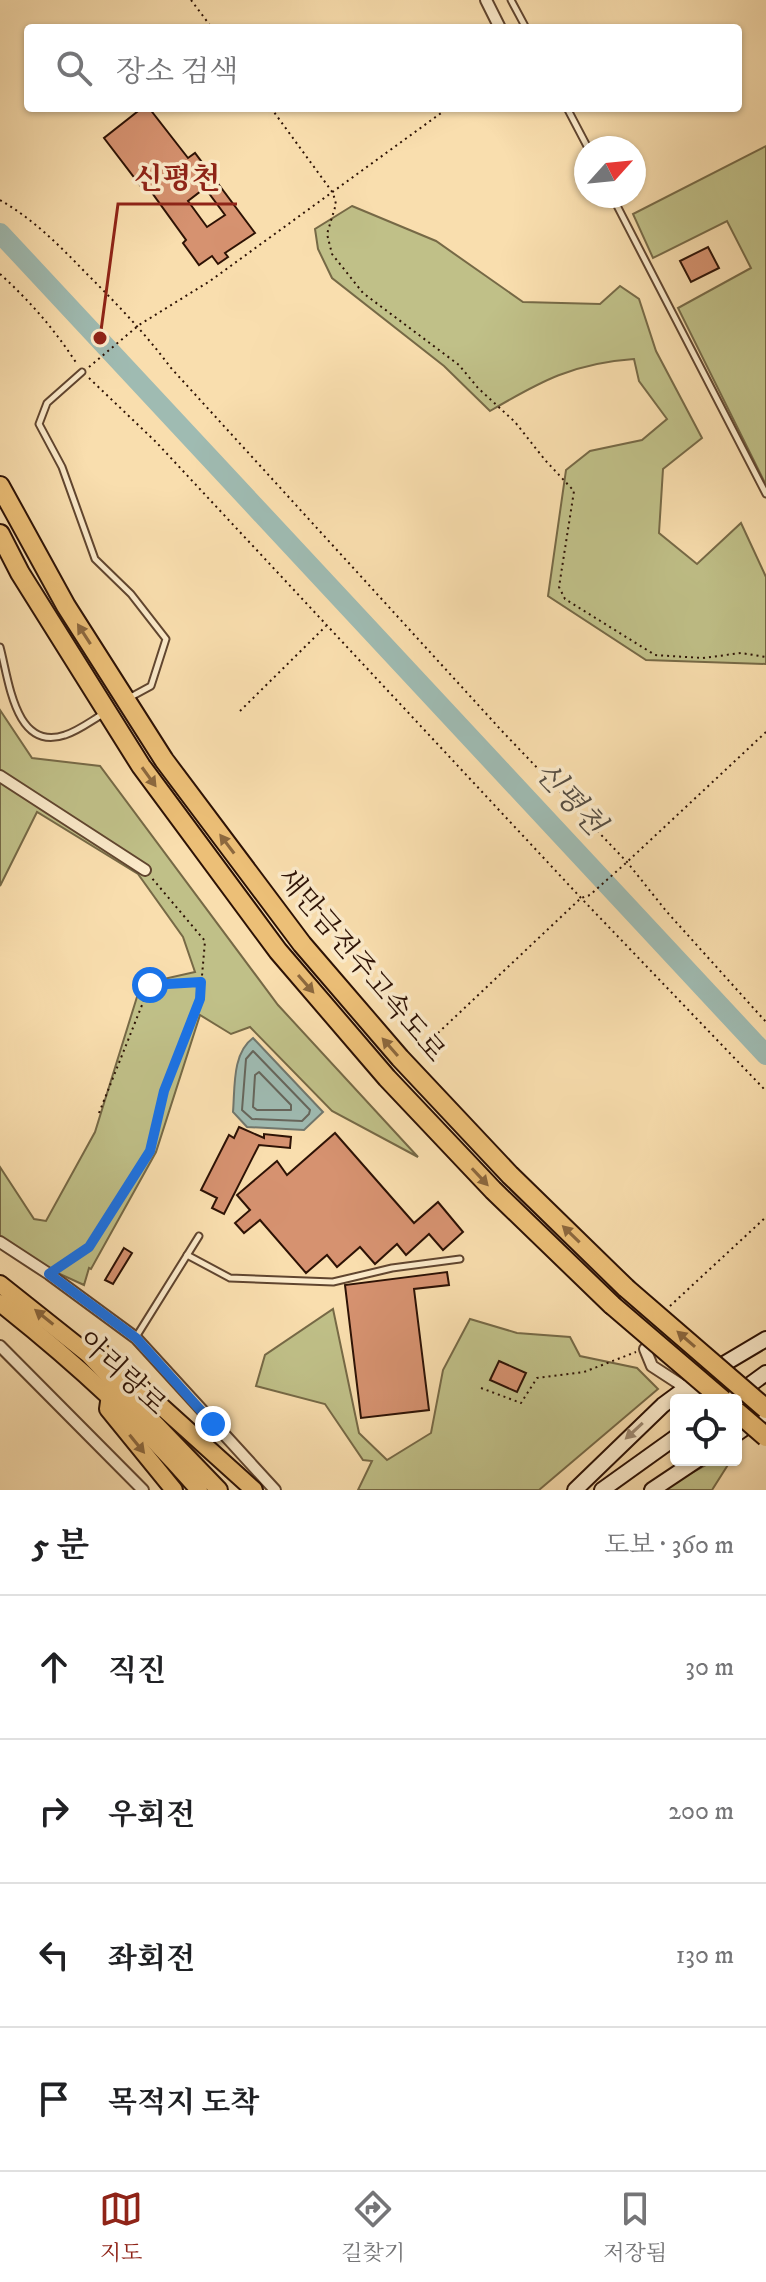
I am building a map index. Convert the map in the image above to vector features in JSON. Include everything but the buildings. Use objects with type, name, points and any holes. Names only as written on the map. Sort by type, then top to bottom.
[{"type":"highway","name":"새만금전주고속도로","points":[[0,486],[66,606],[164,760],[311,955],[400,1058],[510,1175],[756,1412],[766,1437]]},
{"type":"highway","name":"새만금전주고속도로","points":[[0,534],[20,573],[141,766],[278,951],[387,1078],[493,1190],[612,1305],[719,1394]]},
{"type":"highway","name":"아리랑로","points":[[0,1284],[88,1354],[219,1490]]},
{"type":"highway","name":"아리랑로","points":[[0,1303],[110,1395],[160,1444],[199,1490]]},
{"type":"highway","points":[[88,1354],[101,1352],[254,1490]]},
{"type":"highway","points":[[110,1395],[108,1409],[174,1490]]},
{"type":"main road","points":[[575,1490],[663,1405],[691,1391],[766,1339]]},
{"type":"main road","points":[[735,1394],[766,1373]]},
{"type":"main road","points":[[742,1427],[756,1412]]},
{"type":"main road","points":[[602,1490],[670,1441]]},
{"type":"main road","points":[[652,1490],[688,1466]]},
{"type":"street","points":[[486,0],[498,24]]},
{"type":"street","points":[[0,776],[145,870]]},
{"type":"street","points":[[0,1242],[136,1338],[275,1490]]},
{"type":"street","points":[[0,1346],[143,1490]]},
{"type":"street","points":[[645,1349],[652,1366],[691,1391]]},
{"type":"lane","points":[[511,0],[524,24]]},
{"type":"lane","points":[[569,112],[582,136]]},
{"type":"lane","points":[[618,208],[766,494]]},
{"type":"lane","points":[[82,372],[47,403],[39,424],[62,467],[95,559],[131,594],[166,639],[151,686],[126,700]]},
{"type":"lane","points":[[0,647],[18,715],[30,732],[48,738],[66,735],[107,712]]},
{"type":"lane","points":[[136,1338],[199,1236]]},
{"type":"lane","points":[[187,1255],[230,1278],[333,1282],[392,1268],[460,1259]]},
{"type":"path","points":[[191,0],[209,24]]},
{"type":"path","points":[[274,112],[333,193],[336,204],[327,234],[332,254],[363,293],[459,365],[478,388],[515,422],[574,491],[559,587],[565,599],[655,655],[703,658],[741,653],[766,657]]},
{"type":"path","points":[[82,372],[139,325],[210,281],[443,112]]},
{"type":"path","points":[[0,200],[18,210],[50,237],[139,325],[171,368],[490,718],[627,862],[667,912],[766,1022]]},
{"type":"path","points":[[0,274],[57,333],[82,372],[156,442],[581,898],[766,1091]]},
{"type":"path","points":[[240,711],[326,625]]},
{"type":"path","points":[[438,1033],[581,898],[590,895],[627,862],[766,732]]},
{"type":"path","points":[[49,1274],[89,1247],[150,1151],[164,1091],[200,999],[205,941],[145,870]]},
{"type":"path","points":[[99,1113],[150,985],[201,982]]},
{"type":"path","points":[[671,1305],[766,1217]]},
{"type":"path","points":[[481,1388],[521,1403],[537,1378],[584,1372],[645,1349]]},
{"type":"green space","points":[[766,146],[766,485],[678,308],[751,268],[727,221],[653,258],[633,214]]},
{"type":"green space","points":[[352,206],[436,241],[523,302],[600,304],[620,286],[639,299],[656,351],[702,438],[663,469],[659,533],[697,564],[741,523],[766,577],[766,664],[646,660],[548,596],[566,470],[590,451],[642,440],[667,419],[639,381],[634,359],[593,365],[559,375],[490,411],[444,366],[332,278],[318,249],[315,229]]},
{"type":"green space","points":[[0,710],[32,758],[100,766],[278,1005],[418,1157],[332,1111],[250,1027],[231,1034],[200,1015],[156,1152],[89,1268],[84,1285],[49,1269],[0,1239],[0,1167],[34,1219],[46,1221],[95,1132],[141,984],[195,972],[183,937],[138,874],[37,812],[0,886]]},
{"type":"green space","points":[[333,1309],[359,1433],[387,1460],[431,1433],[443,1370],[470,1319],[517,1333],[570,1337],[580,1356],[637,1368],[658,1389],[539,1490],[358,1490],[372,1461],[363,1460],[325,1404],[256,1386],[265,1355]]},
{"type":"green space","points":[[704,1466],[727,1466],[712,1490],[660,1490]]},
{"type":"water","points":[[253,1038],[323,1112],[304,1130],[247,1127],[233,1112],[238,1062]]},
{"type":"waterway","name":"신평천","points":[[0,233],[766,1055]]},
{"type":"place","name":"신평천","points":[[100,338]]},
{"type":"route","points":[[150,985],[201,982],[200,999],[164,1091],[150,1151],[89,1247],[49,1274],[136,1338],[213,1424]]}]
